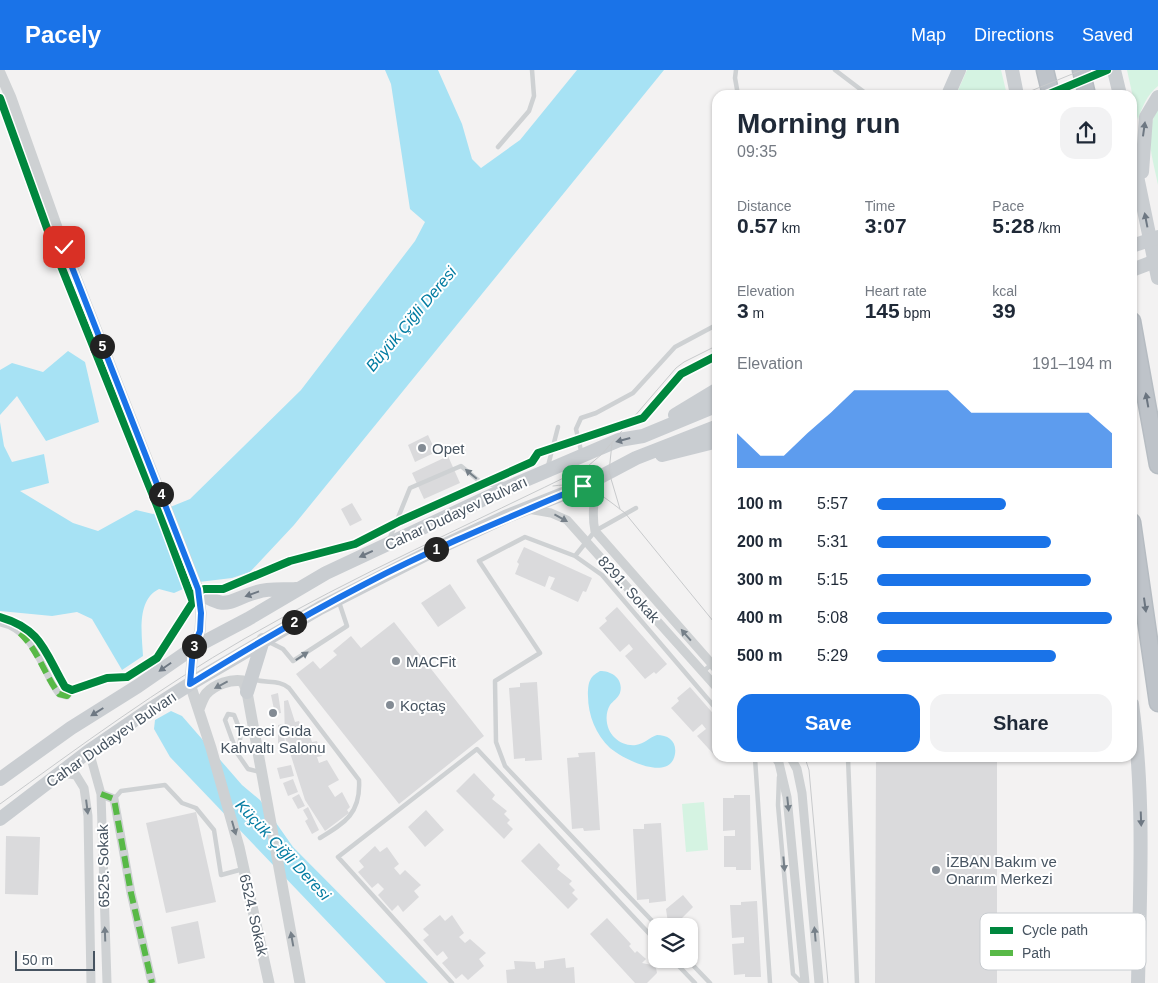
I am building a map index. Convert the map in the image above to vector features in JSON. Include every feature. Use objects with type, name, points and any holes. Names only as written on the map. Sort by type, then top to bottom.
[{"type":"highway","points":[[1045,70],[1049,90]]},
{"type":"highway","points":[[1081,70],[1086,90]]},
{"type":"highway","points":[[1137,349],[1158,465]]},
{"type":"highway","points":[[1137,557],[1158,703]]},
{"type":"main road","points":[[950,90],[959,70]]},
{"type":"main road","points":[[1012,70],[1016,90]]},
{"type":"main road","points":[[1114,70],[1119,90]]},
{"type":"main road","points":[[1142,195],[1143,141],[1146,117],[1158,97]]},
{"type":"main road","points":[[1137,174],[1158,278]]},
{"type":"main road","points":[[1137,244],[1158,237]]},
{"type":"main road","points":[[1137,268],[1158,260]]},
{"type":"main road","points":[[643,436],[712,393]]},
{"type":"main road","points":[[643,436],[712,407]]},
{"type":"main road","points":[[636,458],[712,428]]},
{"type":"main road","name":"Cahar Dudayev Bulvarı","points":[[0,779],[71,728],[138,686],[193,648],[248,619],[326,573],[516,484],[619,440],[643,436]]},
{"type":"main road","points":[[636,458],[673,453],[712,443]]},
{"type":"main road","name":"Cahar Dudayev Bulvarı","points":[[0,819],[89,751],[190,684],[263,640],[338,598],[434,550],[583,486],[636,458]]},
{"type":"main road","points":[[198,593],[214,602],[229,603],[258,591],[300,589]]},
{"type":"main road","points":[[249,685],[263,640]]},
{"type":"main road","points":[[1137,759],[1141,826],[1139,913]]},
{"type":"main road","points":[[1137,762],[1138,770]]},
{"type":"main road","points":[[1138,970],[1138,983]]},
{"type":"street","points":[[0,73],[11,98],[64,247],[198,593],[201,613],[200,631],[193,648],[190,684]]},
{"type":"street","points":[[595,531],[593,521],[594,498],[600,476]]},
{"type":"street","name":"8291. Sokak","points":[[528,509],[552,513],[567,520],[712,682]]},
{"type":"street","name":"8291. Sokak","points":[[595,531],[712,659]]},
{"type":"street","points":[[0,623],[17,630],[33,646],[51,683],[60,694],[67,696],[72,690]]},
{"type":"street","points":[[199,709],[207,694],[234,679],[249,685]]},
{"type":"street","name":"6524. Sokak","points":[[190,684],[211,748],[239,847],[270,983]]},
{"type":"street","name":"6524. Sokak","points":[[249,685],[261,772],[300,983]]},
{"type":"street","name":"6525. Sokak","points":[[89,751],[101,794],[107,983]]},
{"type":"street","points":[[778,762],[788,797],[803,983]]},
{"type":"street","points":[[793,762],[797,769],[802,792],[819,983]]},
{"type":"street","name":"6525. Sokak","points":[[62,773],[76,775],[84,788],[88,816],[91,983]]},
{"type":"street","points":[[101,794],[114,799],[131,893],[152,983]]},
{"type":"lane","points":[[498,147],[528,111],[534,96],[532,70]]},
{"type":"lane","points":[[736,70],[737,90]]},
{"type":"lane","points":[[835,70],[861,90]]},
{"type":"lane","points":[[583,456],[576,429],[581,418],[596,413],[632,393],[675,347],[712,327]]},
{"type":"lane","points":[[547,471],[558,427]]},
{"type":"lane","points":[[387,544],[410,488],[461,466],[484,485],[516,484]]},
{"type":"lane","points":[[575,556],[595,531],[636,508]]},
{"type":"lane","points":[[649,918],[505,766],[496,742],[495,681],[540,652],[479,560],[525,537],[575,556],[602,575],[712,704]]},
{"type":"lane","points":[[263,640],[283,649],[293,662],[347,626],[338,598]]},
{"type":"lane","points":[[703,672],[712,663]]},
{"type":"lane","points":[[249,685],[281,683],[289,688],[359,780],[359,799],[353,812],[344,823],[320,838]]},
{"type":"lane","points":[[237,753],[241,743],[241,734],[234,715],[228,714],[226,720],[237,753],[248,769],[261,772]]},
{"type":"lane","points":[[452,983],[338,857],[477,750],[648,932]]},
{"type":"lane","points":[[755,762],[770,983]]},
{"type":"lane","points":[[848,762],[857,983]]},
{"type":"lane","points":[[114,799],[121,791],[165,785],[182,803],[196,808],[214,830],[221,875],[244,869]]},
{"type":"lane","points":[[681,968],[695,983]]},
{"type":"lane","points":[[696,968],[710,983]]},
{"type":"green space","points":[[967,70],[1001,70],[1006,90],[958,90]]},
{"type":"green space","points":[[1127,70],[1158,70],[1158,86],[1145,102],[1138,120],[1137,90],[1131,90]]},
{"type":"green space","points":[[1158,109],[1158,185],[1150,137],[1153,118]]},
{"type":"green space","points":[[704,802],[708,850],[686,852],[682,804]]},
{"type":"water","name":"Büyük Çiğli Deresi","points":[[385,70],[438,70],[462,124],[472,159],[481,168],[520,140],[577,70],[664,70],[294,525],[250,572],[232,578],[199,582],[174,593],[159,589],[152,594],[147,601],[142,619],[143,656],[122,670],[92,619],[77,612],[52,616],[0,611],[0,422],[4,446],[12,462],[44,454],[49,483],[20,491],[73,523],[98,531],[136,510],[153,514],[190,499],[301,390],[415,241],[425,222],[410,209],[391,84]]},
{"type":"water","points":[[68,351],[85,362],[99,422],[46,441],[17,396],[0,415],[0,370],[12,363],[43,372]]},
{"type":"water","points":[[600,671],[613,674],[619,680],[621,688],[620,693],[610,705],[607,713],[608,727],[612,735],[627,745],[642,743],[657,735],[665,736],[675,746],[675,754],[671,763],[665,767],[646,766],[616,753],[605,743],[591,717],[588,703],[590,681]]},
{"type":"water","name":"Küçük Çiğli Deresi","points":[[171,711],[182,716],[242,785],[260,800],[293,847],[428,983],[386,983],[170,757],[154,729],[155,720]]},
{"type":"building","name":"Opet","points":[[428,435],[436,452],[415,462],[408,445]]},
{"type":"building","points":[[448,456],[460,483],[424,499],[412,473]]},
{"type":"building","points":[[352,503],[362,520],[350,526],[341,509]]},
{"type":"building","points":[[524,547],[592,578],[586,592],[583,591],[578,602],[550,589],[555,578],[549,576],[545,587],[515,574],[519,564],[517,562]]},
{"type":"building","points":[[450,584],[466,608],[438,627],[421,603]]},
{"type":"building","points":[[617,607],[667,664],[656,674],[654,672],[645,679],[625,656],[633,649],[629,644],[620,652],[599,628],[607,621],[605,618]]},
{"type":"building","name":"Koçtaş","points":[[394,622],[484,736],[399,804],[296,674],[313,661],[320,669],[337,655],[333,651],[351,636],[361,648]]},
{"type":"building","points":[[537,682],[542,760],[525,761],[525,758],[514,759],[509,688],[520,687],[520,683]]},
{"type":"building","points":[[690,687],[712,712],[712,752],[697,736],[706,729],[702,724],[693,732],[671,708],[679,701],[677,698]]},
{"type":"building","points":[[278,693],[281,713],[275,714],[271,695]]},
{"type":"building","points":[[288,700],[295,722],[299,721],[303,732],[308,730],[312,742],[317,741],[322,756],[317,757],[319,763],[327,760],[339,780],[328,786],[335,797],[342,792],[350,807],[347,810],[349,813],[325,831],[305,800],[285,737],[284,701]]},
{"type":"building","points":[[283,724],[285,743],[278,744],[278,725]]},
{"type":"building","points":[[595,752],[600,830],[584,831],[583,828],[572,829],[567,758],[579,757],[578,753]]},
{"type":"building","name":"İZBAN Bakım ve Onarım Merkezi","points":[[876,762],[997,762],[997,913],[980,913],[980,970],[997,970],[997,983],[875,983]]},
{"type":"building","points":[[291,765],[294,776],[280,779],[277,768]]},
{"type":"building","points":[[474,773],[495,795],[492,799],[507,811],[504,814],[510,820],[507,823],[513,829],[504,839],[456,791]]},
{"type":"building","points":[[293,779],[298,792],[288,796],[283,783]]},
{"type":"building","points":[[299,794],[305,806],[298,809],[292,798]]},
{"type":"building","points":[[734,795],[750,795],[751,870],[736,870],[736,867],[724,867],[724,836],[735,836],[735,830],[723,831],[723,798],[734,798]]},
{"type":"building","points":[[308,807],[319,830],[312,834],[305,821],[308,819],[303,810]]},
{"type":"building","points":[[426,810],[444,830],[425,847],[408,827]]},
{"type":"building","points":[[196,812],[216,902],[166,913],[146,823]]},
{"type":"building","points":[[661,823],[666,901],[649,903],[649,899],[637,900],[633,829],[644,829],[644,824]]},
{"type":"building","points":[[6,836],[40,837],[38,895],[5,894]]},
{"type":"building","points":[[539,843],[560,865],[557,869],[572,881],[569,884],[575,890],[572,893],[578,899],[568,909],[521,861]]},
{"type":"building","points":[[375,846],[380,852],[387,847],[399,864],[394,868],[400,875],[405,870],[421,885],[414,891],[419,897],[403,912],[398,905],[392,911],[378,895],[384,889],[378,883],[372,888],[358,872],[364,867],[359,861]]},
{"type":"building","points":[[683,895],[693,907],[682,918],[667,918],[666,909]]},
{"type":"building","points":[[757,901],[761,977],[745,977],[745,974],[734,975],[732,944],[744,943],[744,937],[732,938],[730,905],[741,905],[741,902]]},
{"type":"building","points":[[440,915],[445,921],[452,915],[464,933],[459,937],[465,943],[470,939],[486,953],[479,959],[484,966],[468,980],[462,974],[456,979],[442,963],[448,958],[443,951],[437,956],[423,940],[429,935],[423,929]]},
{"type":"building","points":[[607,918],[631,944],[629,946],[635,953],[637,951],[646,959],[642,963],[648,964],[648,968],[656,968],[657,973],[647,983],[635,983],[590,934]]},
{"type":"building","points":[[198,921],[205,958],[178,964],[171,927]]},
{"type":"building","points":[[565,958],[566,968],[574,967],[575,983],[507,983],[506,970],[515,969],[514,961],[535,962],[536,969],[544,968],[544,961]]},
{"type":"tram line","points":[[1033,90],[1082,70]]},
{"type":"tram line","points":[[1075,79],[1096,70]]},
{"type":"tram line","points":[[0,804],[151,697],[244,639],[371,571],[588,466],[602,454],[676,368],[712,348]]},
{"type":"tram line","points":[[612,443],[609,472],[620,509]]},
{"type":"tram line","points":[[553,486],[575,485],[584,487],[600,495],[625,513],[712,620]]},
{"type":"tram line","points":[[806,762],[809,770],[828,983]]},
{"type":"marked path","points":[[20,633],[32,647],[59,694],[67,696],[72,690]]},
{"type":"marked path","points":[[101,794],[114,799],[131,893],[152,983]]},
{"type":"cycle path","points":[[1059,90],[1107,70]]},
{"type":"cycle path","points":[[0,98],[57,256],[158,508],[193,602],[157,658],[127,677],[107,678],[72,690],[65,687],[47,653],[34,635],[14,622],[0,617]]},
{"type":"cycle path","points":[[192,595],[204,589],[223,589],[290,561],[355,544],[400,521],[532,462],[538,453],[643,418],[681,374],[712,358]]},
{"type":"place","name":"Opet","points":[[422,448]]},
{"type":"place","name":"MACFit","points":[[396,661]]},
{"type":"place","name":"Koçtaş","points":[[390,705]]},
{"type":"place","name":"Tereci Gıda Kahvaltı Salonu","points":[[273,713]]},
{"type":"place","name":"İZBAN Bakım ve Onarım Merkezi","points":[[936,870]]},
{"type":"route","points":[[64,247],[198,589],[201,613],[200,631],[193,648],[190,684],[263,640],[365,583],[505,518],[583,486]]}]
